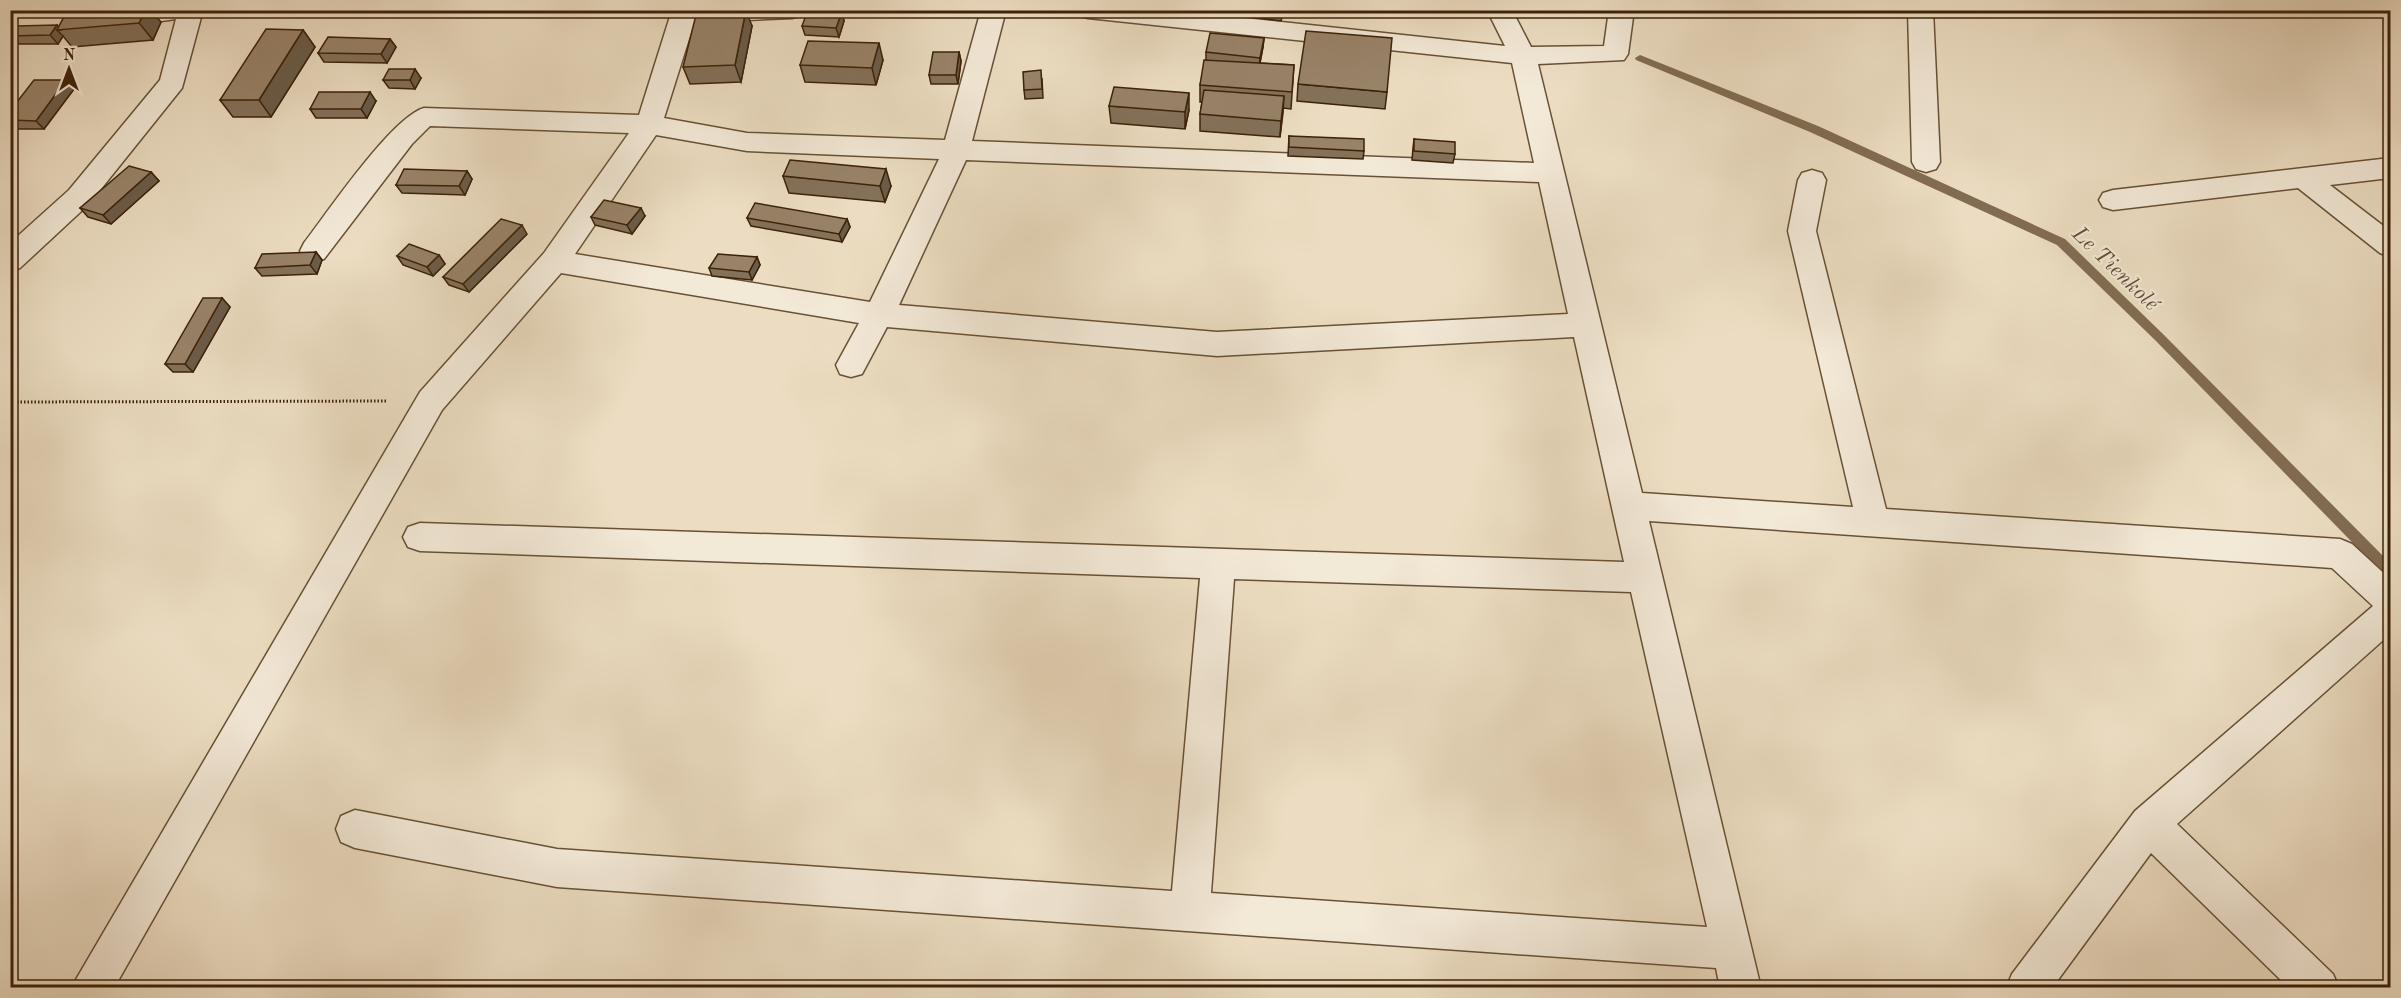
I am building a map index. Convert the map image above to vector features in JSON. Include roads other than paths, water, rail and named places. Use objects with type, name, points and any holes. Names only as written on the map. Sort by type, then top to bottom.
[{"type":"street","points":[[10,260],[79,197],[172,82],[189,10],[93,22]]},
{"type":"street","points":[[91,987],[431,401],[554,261],[649,125],[685,13],[792,10]]},
{"type":"street","points":[[851,365],[879,315],[956,151],[994,10]]},
{"type":"street","points":[[1088,10],[1523,57],[1615,54],[1622,10]]},
{"type":"street","points":[[1499,10],[1523,57],[1741,987]]},
{"type":"street","points":[[1920,10],[1926,162]]},
{"type":"street","points":[[314,251],[402,137],[424,117],[649,125],[747,142],[1550,173]]},
{"type":"street","points":[[2113,200],[2391,168]]},
{"type":"street","points":[[2303,178],[2391,246]]},
{"type":"street","points":[[1812,180],[1802,231],[1873,523]]},
{"type":"street","points":[[554,261],[879,315],[1217,344],[1585,325]]},
{"type":"street","points":[[1628,506],[2340,555],[2391,600]]},
{"type":"street","points":[[420,537],[1645,578]]},
{"type":"street","points":[[1190,913],[1218,564]]},
{"type":"street","points":[[2026,987],[2149,824],[2391,613]]},
{"type":"street","points":[[2149,824],[2319,987]]},
{"type":"street","points":[[355,829],[557,868],[1732,949]]},
{"type":"waterway","name":"Le Tienkolé","points":[[1640,58],[1814,129],[2061,242],[2160,338],[2390,572]]}]
